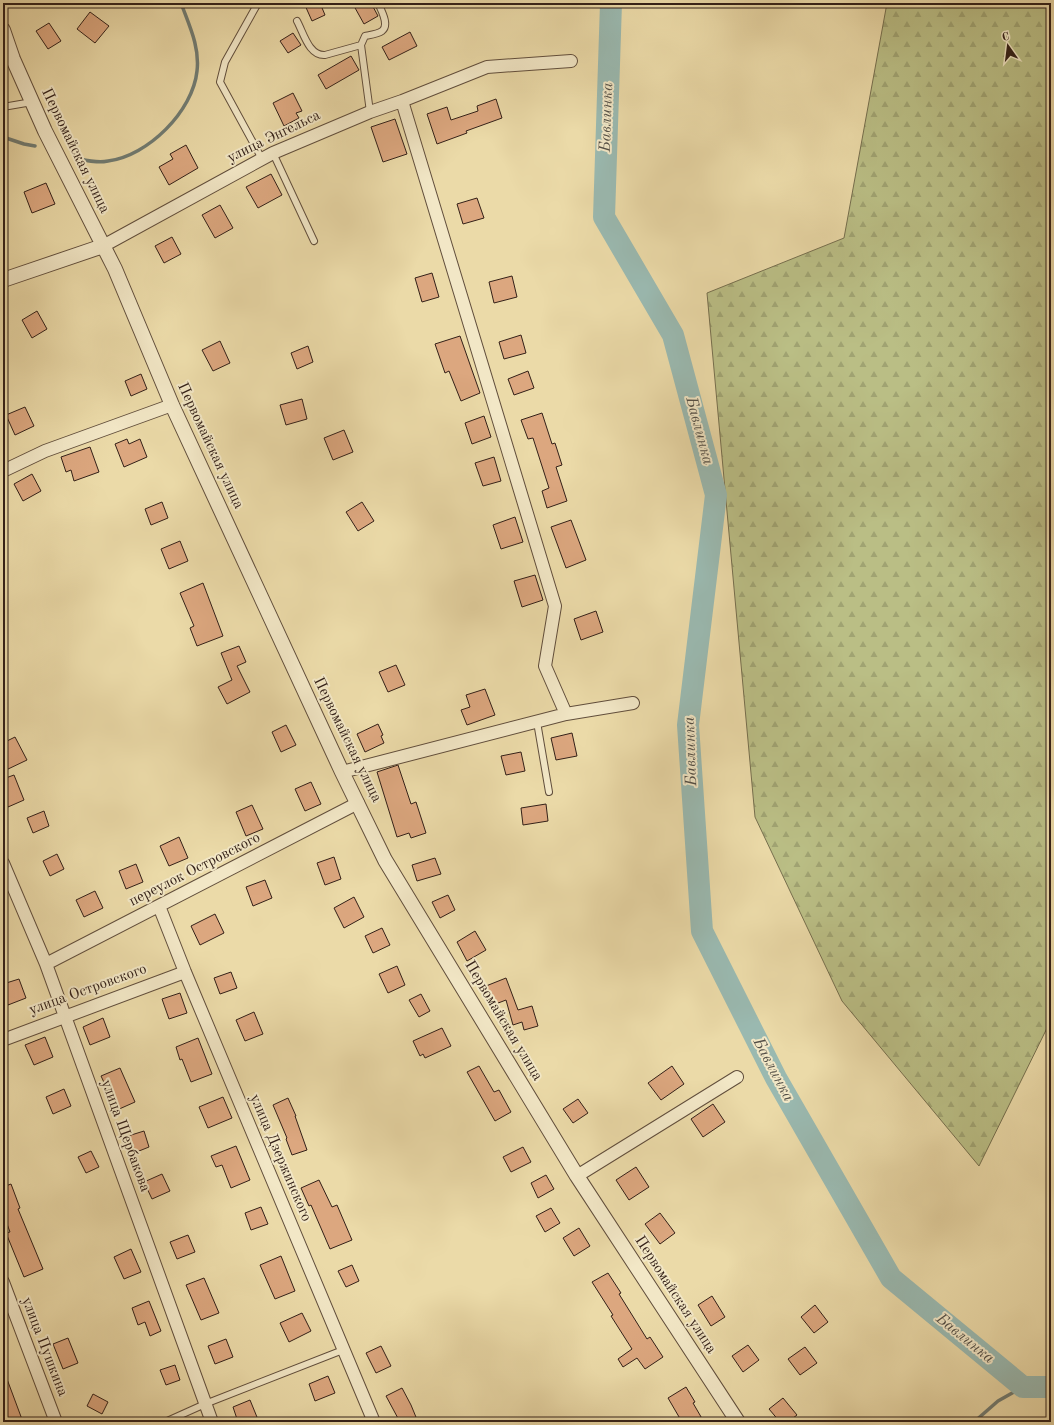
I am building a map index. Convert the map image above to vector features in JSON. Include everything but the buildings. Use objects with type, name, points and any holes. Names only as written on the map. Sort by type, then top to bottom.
[{"type":"street","name":"Первомайская улица","points":[[3,30],[45,131],[115,269],[172,405],[342,772],[385,860],[577,1176],[738,1422]]},
{"type":"street","name":"улица Энгельса","points":[[3,280],[103,246],[274,152],[370,112],[402,101],[487,67],[571,61]]},
{"type":"street","points":[[402,101],[555,606],[545,666],[566,714]]},
{"type":"street","points":[[3,471],[45,451],[172,405]]},
{"type":"street","points":[[342,772],[566,714],[633,703]]},
{"type":"street","name":"переулок Островского","points":[[46,964],[358,803]]},
{"type":"street","name":"улица Щербакова","points":[[3,863],[46,964],[212,1422]]},
{"type":"street","name":"улица Дзержинского","points":[[159,906],[185,972],[374,1422]]},
{"type":"street","name":"улица Островского","points":[[3,1040],[185,972]]},
{"type":"street","points":[[577,1176],[737,1077]]},
{"type":"street","name":"улица Пушкина","points":[[3,1282],[56,1422]]},
{"type":"lane","points":[[258,3],[225,62],[220,82],[262,159]]},
{"type":"lane","points":[[370,112],[361,44],[366,36],[382,31],[385,27],[385,20],[378,3]]},
{"type":"lane","points":[[297,21],[312,51],[319,56],[361,44]]},
{"type":"lane","points":[[3,107],[32,102]]},
{"type":"lane","points":[[274,152],[314,241]]},
{"type":"lane","points":[[537,722],[548,792]]},
{"type":"lane","points":[[165,1422],[205,1404],[343,1350]]},
{"type":"green space","points":[[887,3],[1051,3],[1051,1020],[979,1166],[842,1001],[755,817],[707,293],[844,238]]},
{"type":"waterway","points":[[80,159],[94,162],[104,162],[123,157],[153,141],[178,116],[194,86],[198,62],[193,36],[181,3]]},
{"type":"waterway","name":"Бавлинка","points":[[611,3],[604,217],[673,335],[716,495],[688,725],[702,931],[776,1078],[891,1278],[1023,1387],[1051,1387]]},
{"type":"waterway","points":[[3,137],[35,146]]},
{"type":"waterway","points":[[974,1422],[998,1401],[1023,1387]]}]
